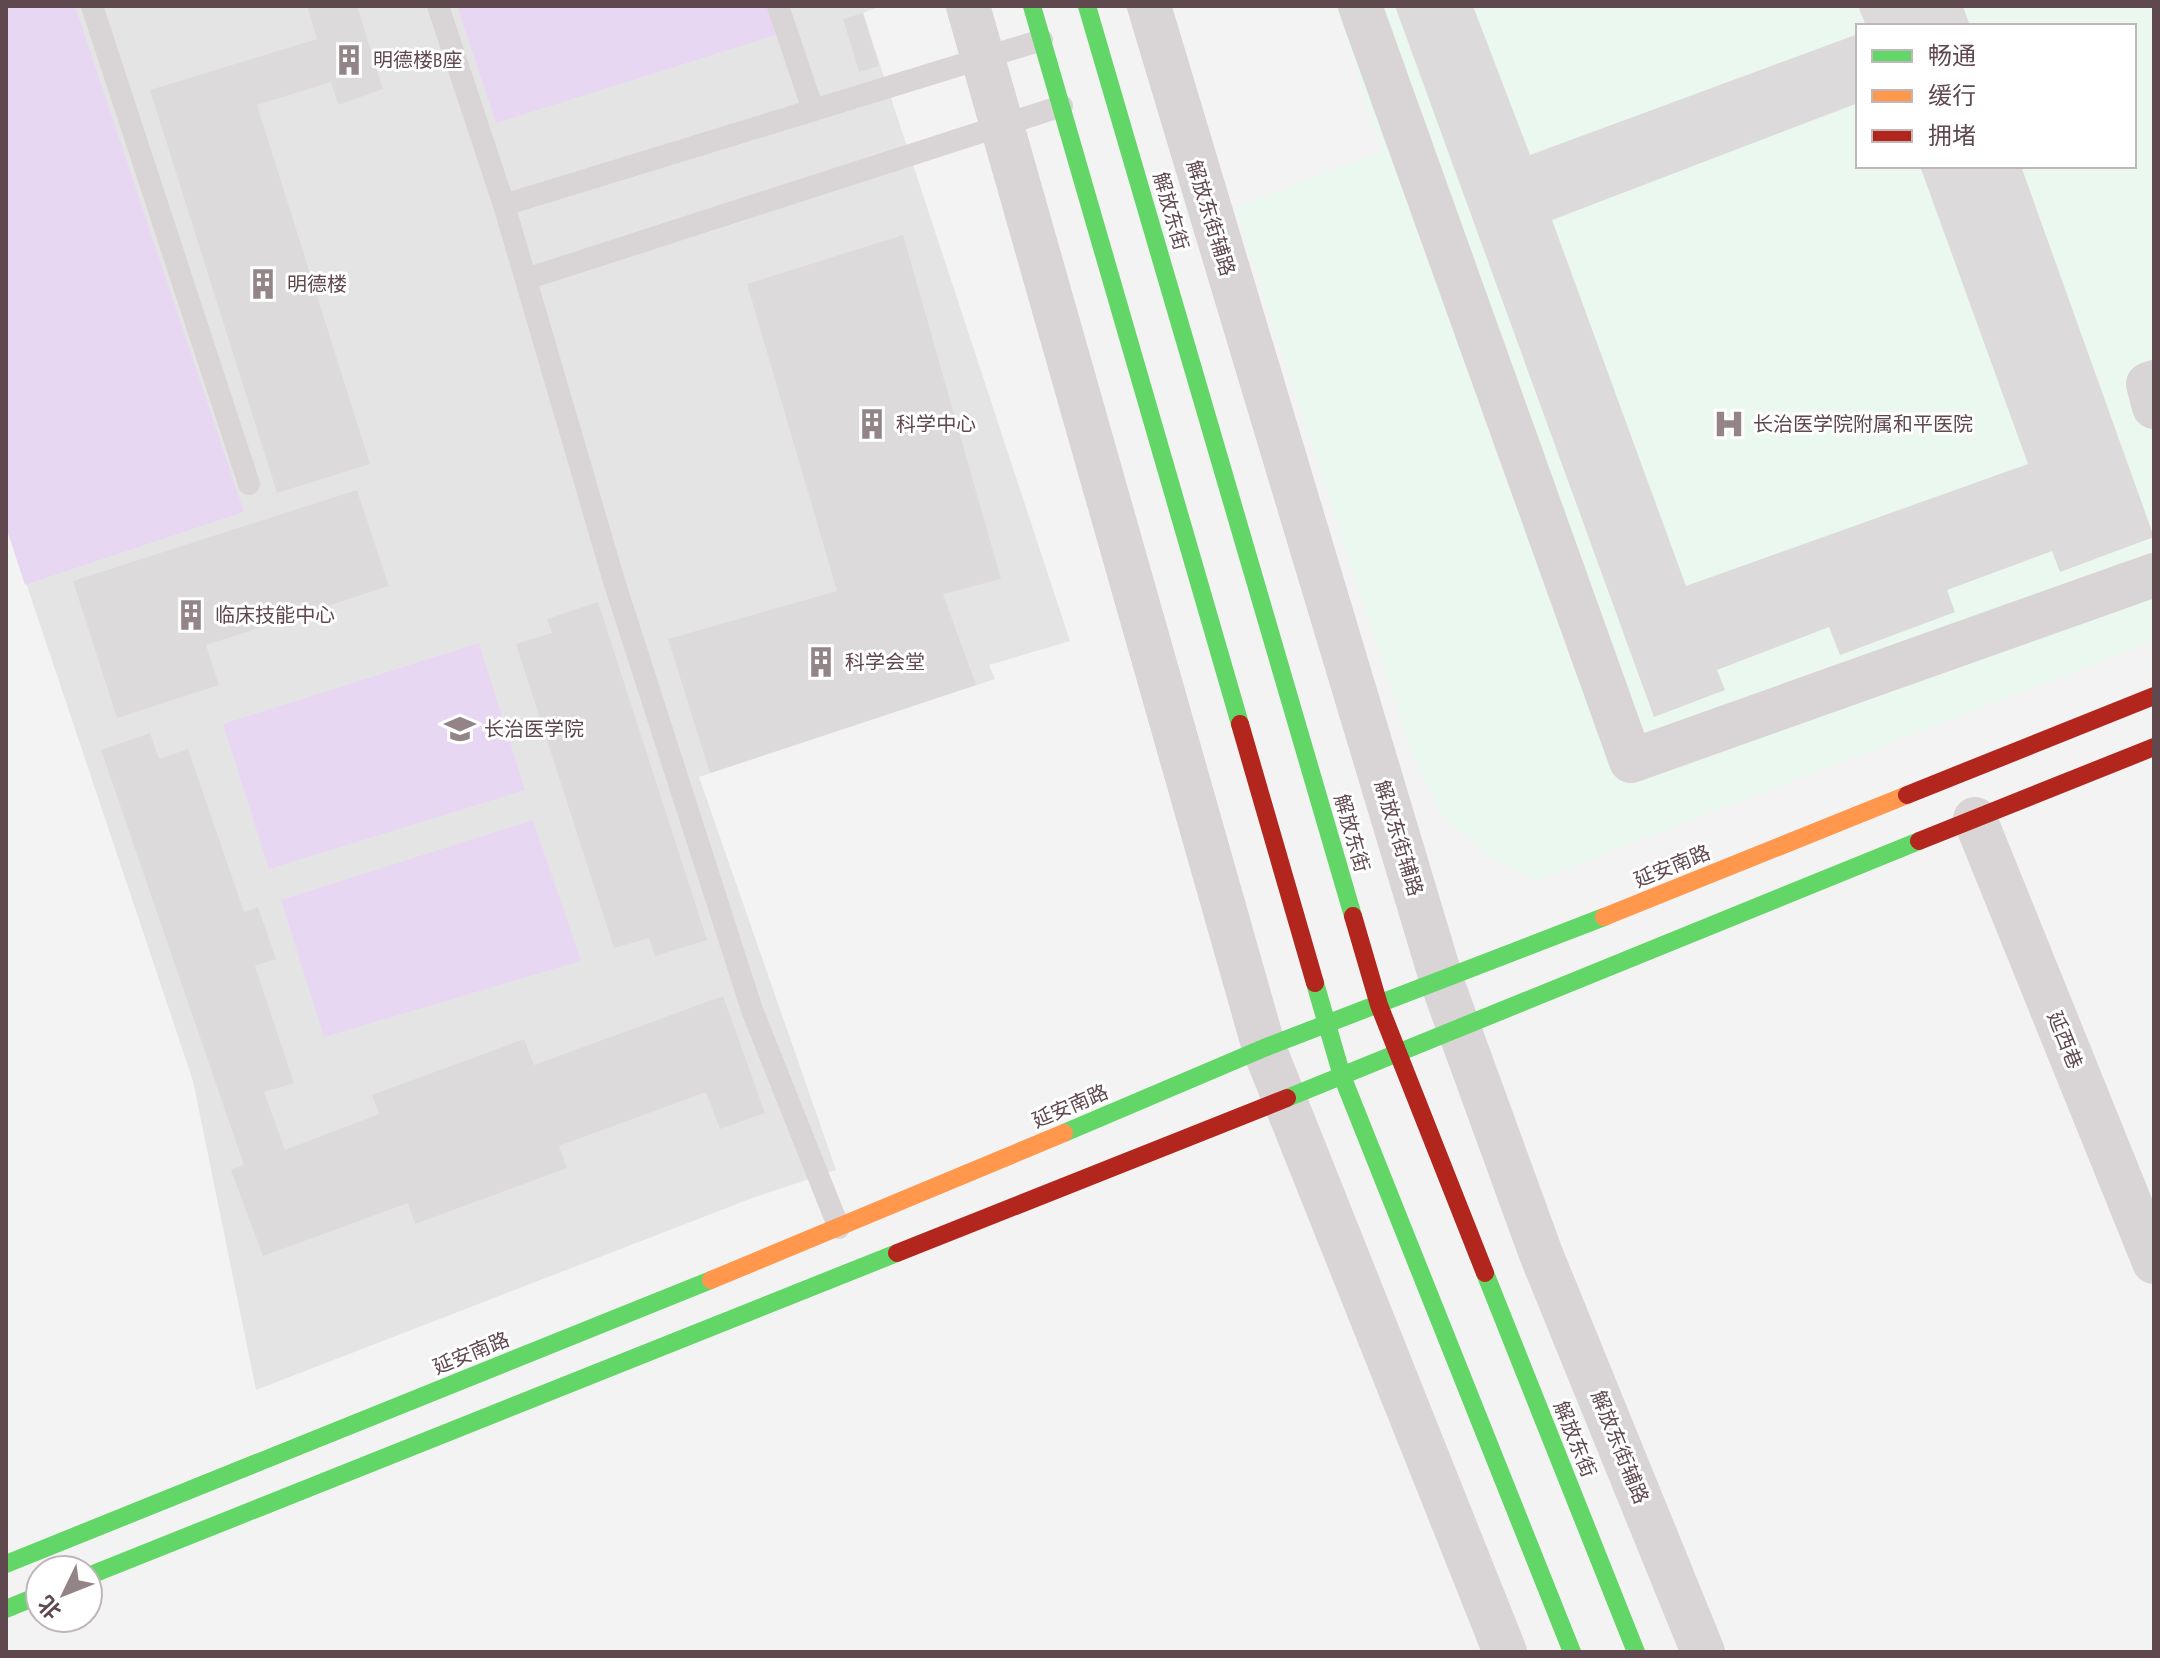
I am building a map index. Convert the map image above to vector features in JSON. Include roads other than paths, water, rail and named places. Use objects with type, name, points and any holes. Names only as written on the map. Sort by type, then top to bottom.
[{"type":"main road","points":[[1032,6],[1342,1076],[1572,1652]]},
{"type":"main road","name":"解放东街","points":[[1087,6],[1379,1005],[1636,1652]]},
{"type":"main road","name":"延安南路","points":[[6,1564],[839,1228],[1264,1048],[1442,982],[2154,696]]},
{"type":"main road","points":[[104,1570],[1397,1054],[1458,1026],[2154,747]]},
{"type":"street","points":[[968,6],[1264,1048],[1505,1652]]},
{"type":"street","name":"解放东街辅路","points":[[1149,6],[1442,982],[1541,1254],[1703,1652]]},
{"type":"street","points":[[1360,6],[1631,761],[2154,575]]},
{"type":"street","points":[[2154,382],[2148,384],[2154,407]]},
{"type":"street","name":"延西巷","points":[[1975,819],[2154,1262]]},
{"type":"lane","points":[[92,6],[249,484]]},
{"type":"lane","points":[[438,6],[504,205],[614,581],[752,1010],[839,1228]]},
{"type":"lane","points":[[778,6],[813,110]]},
{"type":"lane","points":[[504,205],[1042,40]]},
{"type":"lane","points":[[526,279],[1062,106]]},
{"type":"place","name":"明德楼B座","points":[[349,60]]},
{"type":"place","name":"明德楼","points":[[263,284]]},
{"type":"place","name":"科学中心","points":[[872,424]]},
{"type":"place","name":"长治医学院附属和平医院","points":[[1729,424]]},
{"type":"place","name":"临床技能中心","points":[[191,615]]},
{"type":"place","name":"科学会堂","points":[[821,662]]},
{"type":"place","name":"长治医学院","points":[[460,729]]}]
